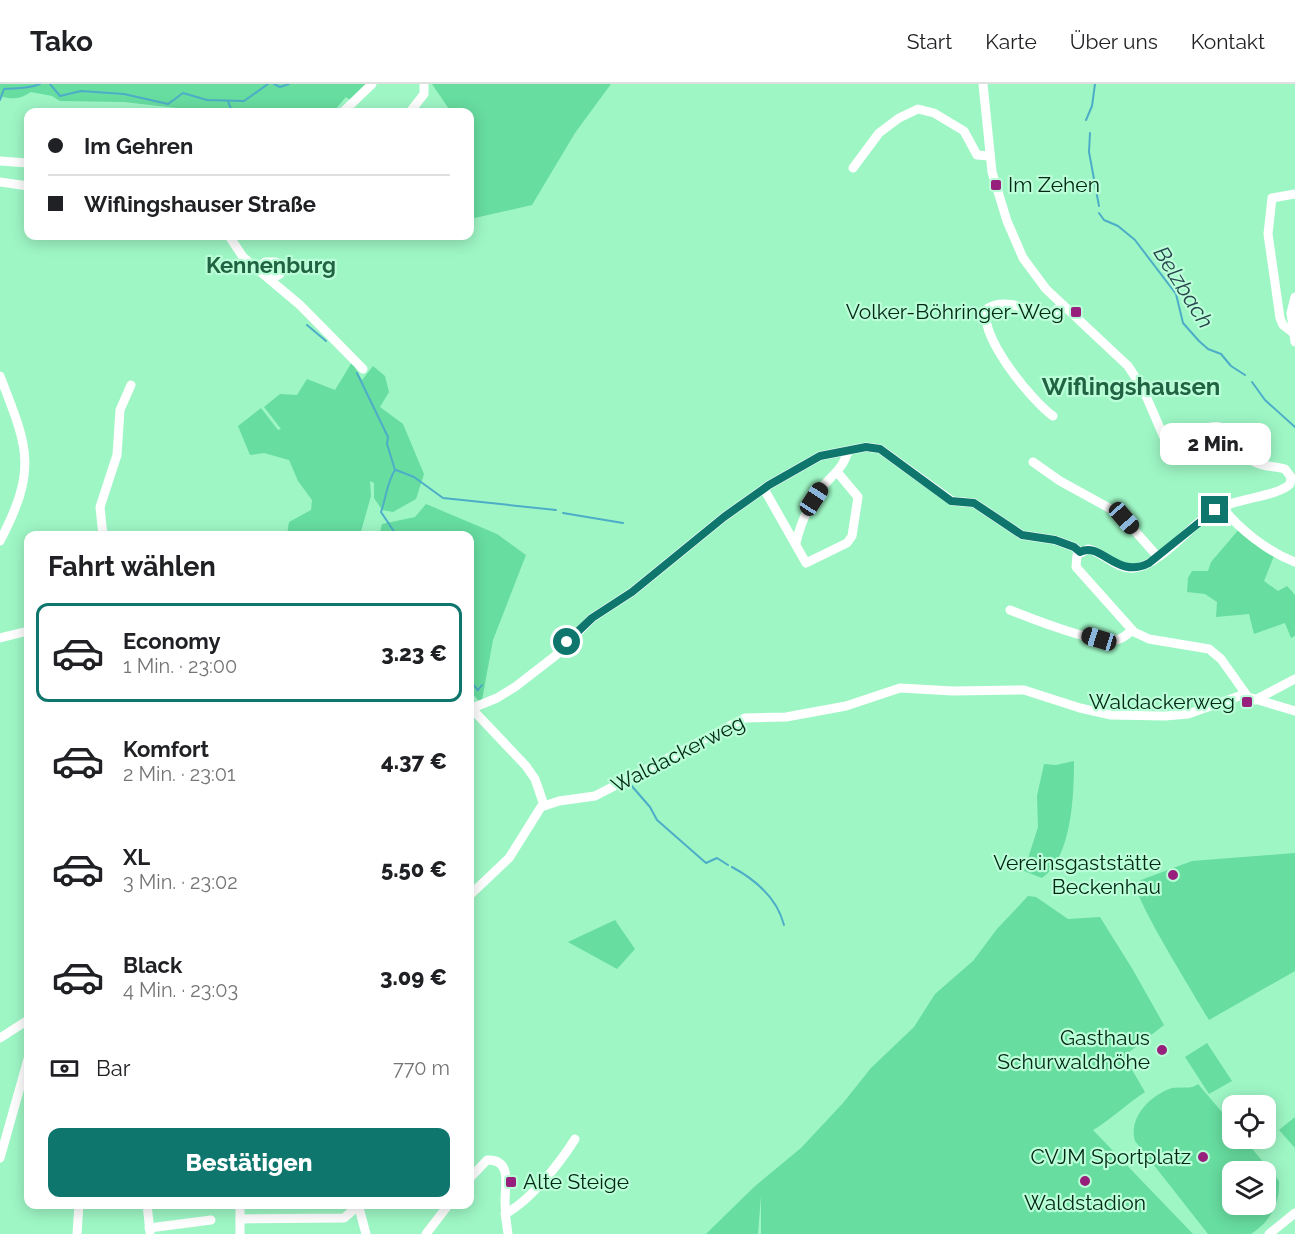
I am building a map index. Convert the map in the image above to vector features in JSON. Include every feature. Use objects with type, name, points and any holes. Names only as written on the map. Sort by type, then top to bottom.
[{"type":"street","points":[[347,108],[372,84]]},
{"type":"street","points":[[413,108],[424,94],[424,84]]},
{"type":"street","points":[[983,84],[989,156],[1001,205],[1023,258],[1038,281],[1118,355],[1136,376],[1166,442],[1182,445],[1202,430],[1219,427],[1231,434],[1252,460],[1283,468],[1293,476],[1290,484],[1284,489],[1222,507],[1205,517],[1146,564],[1129,568],[1116,564],[1092,550],[1080,552],[1075,560],[1077,569],[1131,630],[1149,639],[1195,645],[1211,651],[1223,662],[1245,694],[1255,700],[1295,711]]},
{"type":"street","points":[[853,168],[879,134],[904,115],[918,109],[934,112],[957,126],[969,137],[977,155],[989,156]]},
{"type":"street","points":[[0,161],[24,163]]},
{"type":"street","points":[[0,182],[24,185]]},
{"type":"street","points":[[1292,332],[1283,325],[1280,318],[1268,229],[1272,198],[1295,194]]},
{"type":"street","points":[[231,240],[240,254],[271,279],[363,369]]},
{"type":"street","points":[[257,268],[265,262],[276,262],[280,274],[271,279]]},
{"type":"street","points":[[1295,297],[1291,314],[1295,342]]},
{"type":"street","points":[[1053,416],[1029,395],[991,338],[985,317],[988,308],[996,304],[1014,305],[1048,316],[1063,305]]},
{"type":"street","points":[[0,376],[20,429],[26,468],[17,502],[0,541]]},
{"type":"street","points":[[102,531],[100,507],[117,455],[120,410],[131,385]]},
{"type":"street","points":[[474,708],[515,687],[555,656],[592,618],[632,592],[764,489],[818,457],[872,447],[882,450],[951,501],[974,503],[1022,535],[1055,540],[1074,547],[1080,552]]},
{"type":"street","points":[[796,543],[814,499],[823,486],[838,473],[848,451]]},
{"type":"street","points":[[1033,462],[1060,481],[1117,511],[1157,556]]},
{"type":"street","points":[[764,489],[789,537],[796,543],[806,563],[851,539],[858,498],[838,473]]},
{"type":"street","points":[[1222,507],[1233,520],[1276,554],[1295,562]]},
{"type":"street","points":[[1010,610],[1049,625],[1105,640],[1119,640],[1131,630]]},
{"type":"street","points":[[0,638],[24,632]]},
{"type":"street","points":[[1255,700],[1295,679]]},
{"type":"street","name":"Waldackerweg","points":[[544,805],[595,796],[745,718],[786,717],[846,706],[900,688],[953,691],[1024,690],[1080,708],[1111,715],[1169,716],[1193,712],[1245,694]]},
{"type":"street","points":[[474,712],[526,766],[535,779],[544,805],[535,813],[509,858],[474,891]]},
{"type":"street","points":[[0,1038],[24,1023]]},
{"type":"street","points":[[0,1158],[24,1073]]},
{"type":"street","points":[[505,1214],[517,1206],[555,1167],[575,1139]]},
{"type":"street","points":[[474,1174],[487,1160],[496,1161],[502,1165],[506,1174],[505,1214],[508,1234]]},
{"type":"street","points":[[77,1234],[79,1209]]},
{"type":"street","points":[[148,1209],[150,1231],[211,1220]]},
{"type":"street","points":[[240,1209],[240,1234]]},
{"type":"street","points":[[240,1219],[344,1218],[354,1209]]},
{"type":"street","points":[[359,1209],[366,1234]]},
{"type":"street","points":[[426,1234],[445,1209]]},
{"type":"street","points":[[1269,1234],[1295,1213]]},
{"type":"green space","points":[[0,84],[366,84],[350,100],[346,97],[336,108],[176,108],[124,102],[60,101],[52,96],[31,92],[16,98],[0,96]]},
{"type":"green space","points":[[432,84],[611,84],[575,133],[532,205],[474,218],[474,108],[448,108]]},
{"type":"green space","points":[[352,362],[362,380],[373,366],[385,376],[389,392],[380,407],[403,424],[424,474],[416,499],[393,512],[382,510],[374,498],[374,483],[370,481],[371,496],[361,531],[288,531],[289,522],[311,510],[312,500],[298,481],[289,460],[264,453],[250,455],[238,426],[261,408],[278,430],[281,429],[264,407],[280,394],[297,395],[307,379],[335,390]]},
{"type":"green space","points":[[426,504],[497,534],[526,555],[493,640],[482,700],[479,701],[474,695],[474,531],[380,531],[382,524],[415,517]]},
{"type":"green space","points":[[1240,528],[1274,556],[1264,581],[1278,591],[1287,586],[1295,595],[1295,636],[1291,638],[1285,623],[1254,634],[1249,614],[1216,617],[1217,602],[1205,594],[1187,592],[1188,578],[1192,571],[1208,571],[1211,562]]},
{"type":"green space","points":[[1074,761],[1072,807],[1065,841],[1060,856],[1042,878],[1024,871],[1038,827],[1037,796],[1044,764],[1056,765]]},
{"type":"green space","points":[[1295,853],[1295,971],[1209,1020],[1155,929],[1136,885],[1141,880],[1192,861]]},
{"type":"green space","points":[[1028,896],[1036,897],[1068,919],[1100,917],[1164,1025],[1124,1056],[1145,1092],[1093,1130],[1193,1234],[761,1234],[761,1196],[758,1234],[706,1234],[754,1187],[801,1148],[843,1103],[871,1068],[914,1027],[935,994],[973,961],[997,929]]},
{"type":"green space","points":[[615,920],[635,949],[617,969],[568,942]]},
{"type":"green space","points":[[1207,1043],[1232,1081],[1209,1094],[1185,1057]]},
{"type":"green space","name":"CVJM Sportplatz","points":[[1198,1084],[1222,1112],[1222,1149],[1252,1149],[1262,1161],[1222,1161],[1222,1215],[1270,1215],[1264,1224],[1251,1234],[1208,1234],[1135,1141],[1135,1124],[1143,1108],[1149,1102],[1172,1088]]},
{"type":"green space","points":[[1295,1117],[1295,1148],[1279,1130]]},
{"type":"green space","name":"CVJM Sportplatz","points":[[1276,1177],[1279,1181],[1276,1205]]},
{"type":"waterway","points":[[0,100],[4,89],[26,88],[40,84]]},
{"type":"waterway","points":[[50,84],[60,96],[81,91],[124,94],[168,104],[183,93],[207,100],[244,101],[268,84]]},
{"type":"waterway","points":[[274,84],[280,87],[289,84]]},
{"type":"waterway","name":"Belzbach","points":[[1086,120],[1092,106],[1095,84]]},
{"type":"waterway","points":[[228,101],[231,108]]},
{"type":"waterway","name":"Belzbach","points":[[1090,133],[1089,152],[1099,206]]},
{"type":"waterway","name":"Belzbach","points":[[1099,213],[1104,220],[1118,226],[1135,240],[1176,294],[1183,323],[1199,341],[1208,349],[1221,354],[1231,366],[1245,375]]},
{"type":"waterway","points":[[307,325],[326,341]]},
{"type":"waterway","points":[[357,373],[388,437],[387,444],[395,470],[388,485],[381,512],[394,531]]},
{"type":"waterway","points":[[1252,382],[1265,400],[1295,427]]},
{"type":"waterway","points":[[396,470],[414,477],[443,498],[556,510]]},
{"type":"waterway","points":[[563,513],[623,523]]},
{"type":"waterway","points":[[474,686],[478,690],[482,685]]},
{"type":"waterway","points":[[630,784],[650,807],[657,820],[706,863],[717,858],[728,865]]},
{"type":"waterway","points":[[732,867],[749,878],[771,898],[784,925]]},
{"type":"place","name":"Im Zehen","points":[[996,185]]},
{"type":"place","name":"Volker-Böhringer-Weg","points":[[1076,312]]},
{"type":"place","name":"Waldackerweg","points":[[1247,702]]},
{"type":"place","name":"Vereinsgaststätte Beckenhau","points":[[1173,875]]},
{"type":"place","name":"Gasthaus Schurwaldhöhe","points":[[1162,1050]]},
{"type":"place","name":"CVJM Sportplatz","points":[[1203,1157]]},
{"type":"place","name":"Waldstadion","points":[[1085,1181]]},
{"type":"place","name":"Alte Steige","points":[[511,1182]]},
{"type":"district","name":"Kennenburg","points":[[271,265]]},
{"type":"district","name":"Wiflingshausen","points":[[1131,387]]},
{"type":"route","points":[[567,642],[592,618],[632,592],[745,502],[796,469],[828,454],[866,447],[880,449],[951,501],[974,503],[1024,535],[1055,540],[1074,547],[1080,552],[1086,549],[1092,550],[1121,567],[1127,568],[1138,568],[1149,563],[1215,510]]}]
